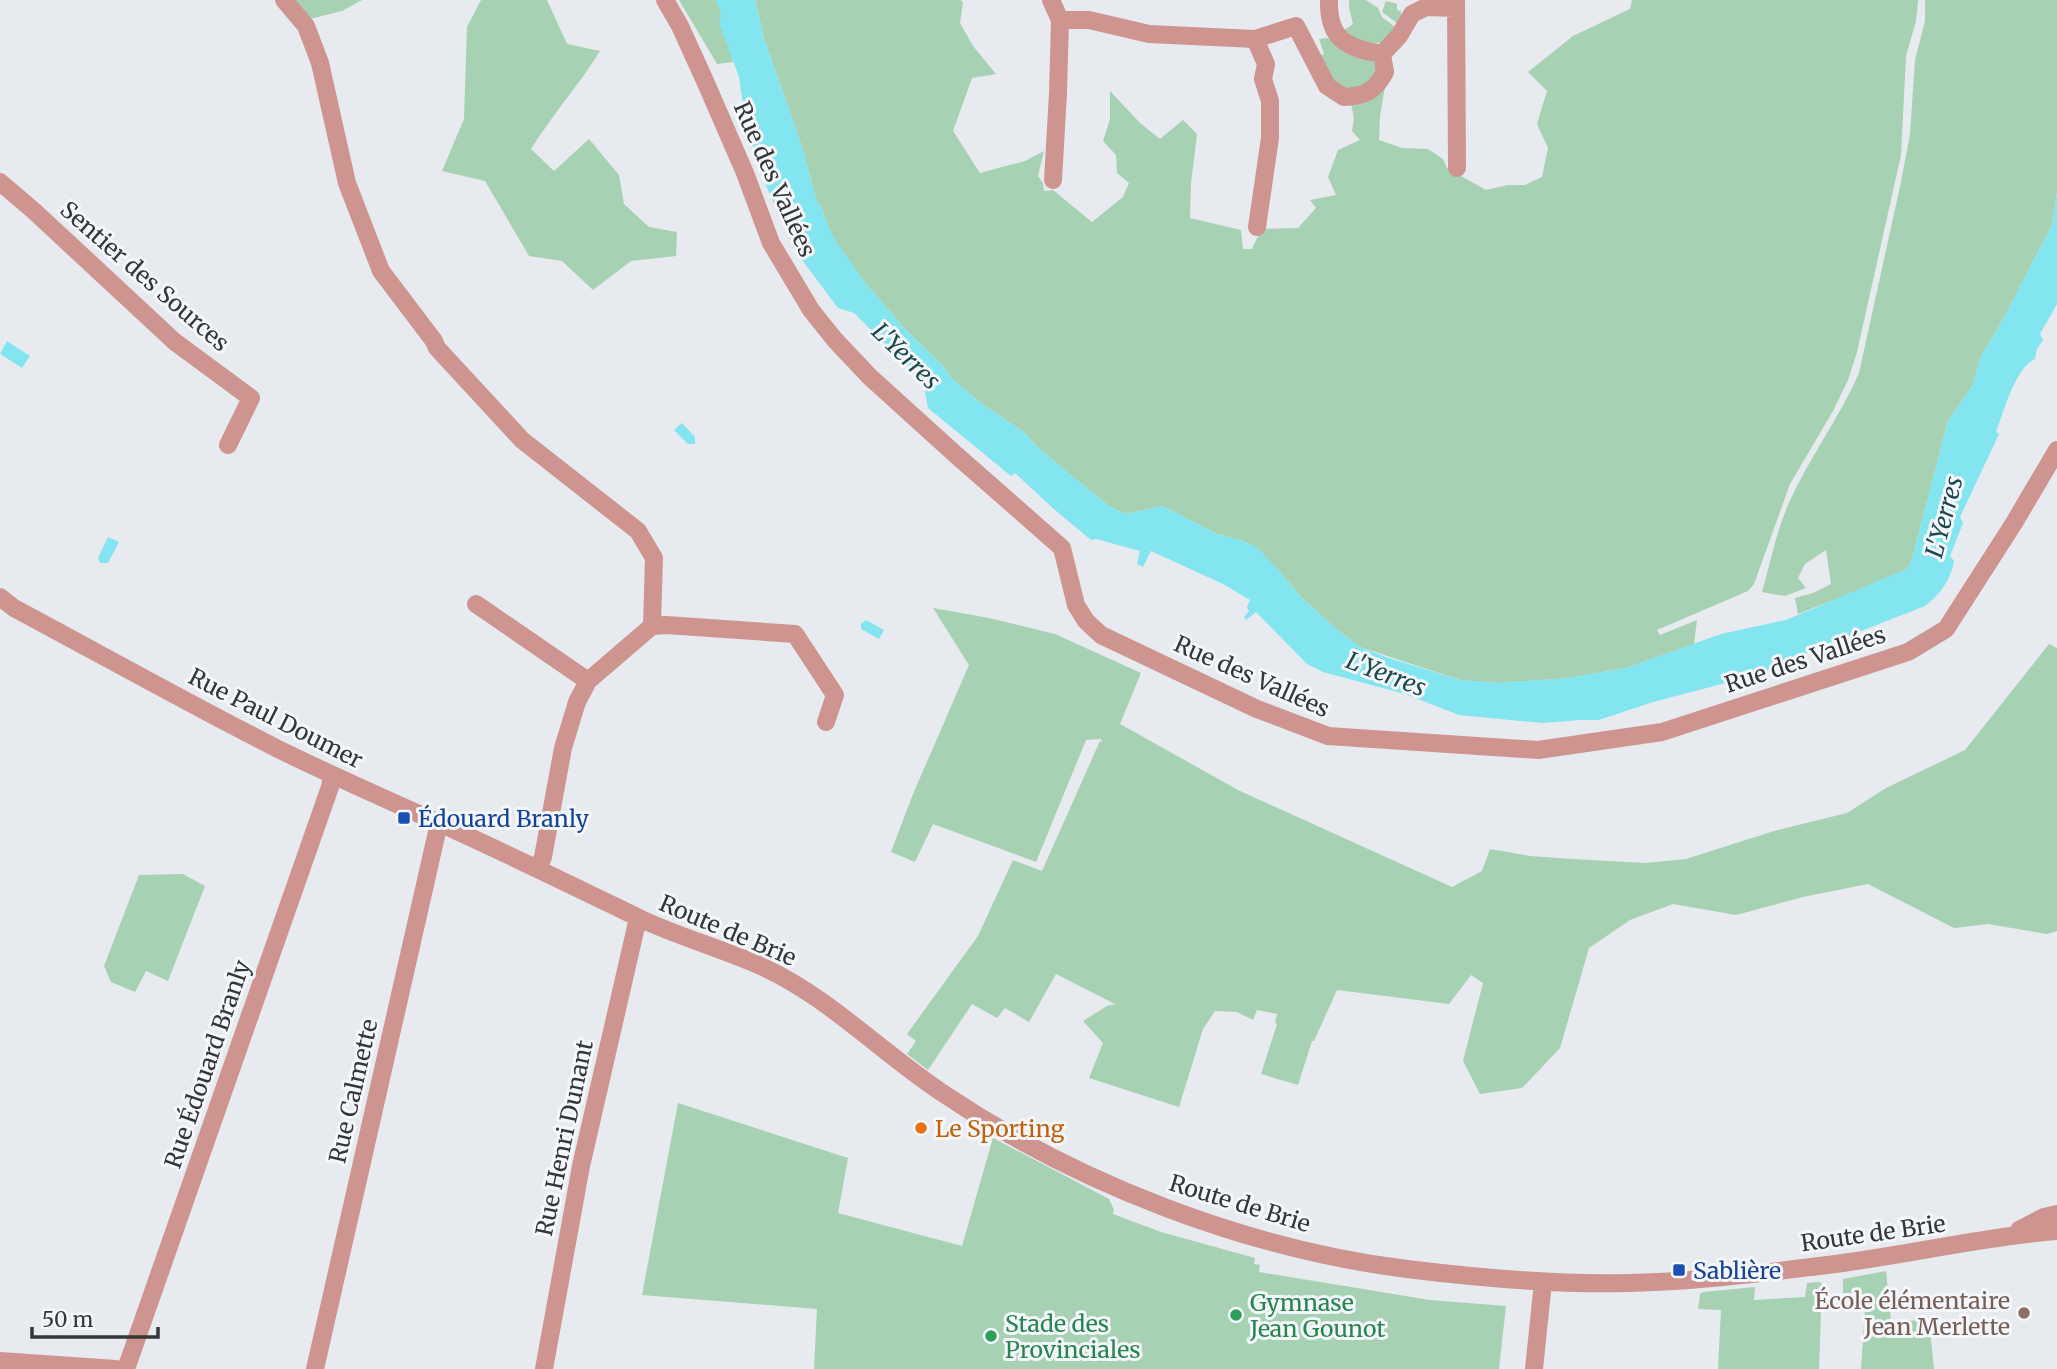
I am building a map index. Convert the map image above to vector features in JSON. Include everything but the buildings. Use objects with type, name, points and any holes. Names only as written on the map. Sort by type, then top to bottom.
[{"type":"street","points":[[284,0],[306,26],[320,63],[347,183],[381,271],[437,348],[522,440],[638,531],[654,558],[652,626]]},
{"type":"street","name":"Rue des Vallées","points":[[666,0],[745,173],[771,243],[811,310],[835,341],[870,377],[1062,548],[1073,597],[1086,621],[1101,635],[1113,641],[1257,709],[1328,736],[1538,750],[1662,732],[1908,652],[1946,629],[2057,450]]},
{"type":"street","points":[[1051,0],[1060,20],[1053,180]]},
{"type":"street","points":[[1329,0],[1328,10],[1334,31],[1346,45],[1382,54]]},
{"type":"street","points":[[1382,54],[1399,36],[1412,15],[1426,7],[1455,4],[1457,168]]},
{"type":"street","points":[[1060,20],[1089,20],[1149,34],[1255,39],[1296,26],[1327,86],[1344,97],[1368,94],[1377,87],[1385,72],[1382,54]]},
{"type":"street","points":[[1255,39],[1266,64],[1264,79],[1270,101],[1270,138],[1257,227]]},
{"type":"street","name":"Sentier des Sources","points":[[0,182],[176,342],[251,398],[228,445]]},
{"type":"street","name":"Rue Paul Doumer","points":[[0,598],[151,682],[332,776],[538,869]]},
{"type":"street","points":[[476,604],[588,681]]},
{"type":"street","points":[[538,869],[543,857],[563,748],[577,702],[588,681],[652,626],[795,634],[835,695],[826,722]]},
{"type":"street","name":"Rue Édouard Branly","points":[[126,1369],[332,776]]},
{"type":"street","name":"Rue Calmette","points":[[314,1369],[439,823]]},
{"type":"street","name":"Route de Brie","points":[[538,869],[638,918],[771,971],[830,1009],[898,1062],[969,1110],[1100,1181],[1185,1216],[1274,1242],[1403,1269],[1543,1282],[1622,1283],[1683,1280],[1833,1265],[2010,1235],[2057,1231]]},
{"type":"street","name":"Rue Henri Dunant","points":[[544,1369],[581,1166],[638,918]]},
{"type":"street","name":"Route de Brie","points":[[2010,1235],[2045,1217],[2057,1214]]},
{"type":"street","points":[[1534,1369],[1543,1282]]},
{"type":"street","points":[[0,1361],[116,1369]]},
{"type":"green space","points":[[295,0],[362,0],[342,11],[310,19]]},
{"type":"green space","points":[[481,0],[547,0],[567,44],[600,51],[531,149],[554,171],[589,139],[619,175],[624,204],[649,227],[677,232],[676,256],[631,261],[593,290],[562,261],[529,256],[485,181],[442,171],[464,119],[467,27]]},
{"type":"green space","points":[[679,0],[720,0],[733,62],[717,64]]},
{"type":"green space","points":[[755,0],[960,0],[963,2],[960,23],[973,46],[996,74],[972,78],[953,131],[980,173],[1025,161],[1044,151],[1038,176],[1044,191],[1053,190],[1092,222],[1123,197],[1129,183],[1117,173],[1116,155],[1103,141],[1110,119],[1110,91],[1140,123],[1160,139],[1183,120],[1197,134],[1190,218],[1241,230],[1243,249],[1252,249],[1264,229],[1298,228],[1316,208],[1310,200],[1336,195],[1328,177],[1338,150],[1360,140],[1352,131],[1354,118],[1351,104],[1385,86],[1379,140],[1402,148],[1428,149],[1443,159],[1447,168],[1486,190],[1508,185],[1525,185],[1542,177],[1548,148],[1537,124],[1547,91],[1528,72],[1573,36],[1630,9],[1632,0],[1918,2],[1916,21],[1906,56],[1901,155],[1857,352],[1848,380],[1833,411],[1790,484],[1754,584],[1748,591],[1657,630],[1660,635],[1697,620],[1694,644],[1626,668],[1569,678],[1498,683],[1460,680],[1360,647],[1302,598],[1256,547],[1217,534],[1163,506],[1125,514],[1110,507],[1037,447],[1026,434],[952,379],[867,285],[836,243],[817,202],[802,147],[764,38]]},
{"type":"green space","points":[[1349,0],[1366,0],[1378,8],[1382,17],[1398,29],[1383,41],[1371,44],[1341,32],[1353,24]]},
{"type":"green space","points":[[1925,0],[2057,0],[2057,192],[2052,225],[1981,356],[1973,385],[1948,421],[1912,559],[1907,569],[1798,614],[1795,598],[1831,584],[1826,550],[1805,564],[1798,578],[1806,588],[1785,596],[1762,592],[1788,505],[1859,373],[1910,134],[1915,60],[1925,21]]},
{"type":"green space","points":[[1386,1],[1397,4],[1397,10],[1401,11],[1401,26],[1382,12]]},
{"type":"green space","points":[[1327,38],[1377,62],[1376,81],[1344,94],[1316,57],[1324,54],[1319,39]]},
{"type":"green space","points":[[933,608],[1055,634],[1141,673],[1120,724],[1240,791],[1452,887],[1482,871],[1490,849],[1530,856],[1645,863],[1686,859],[1774,831],[1847,813],[1886,788],[1965,750],[2049,644],[2057,648],[2057,931],[2047,934],[1988,924],[1954,928],[1868,884],[1803,897],[1736,915],[1673,904],[1630,920],[1589,948],[1560,1048],[1522,1088],[1480,1094],[1463,1061],[1483,983],[1471,975],[1449,1004],[1337,990],[1312,1041],[1298,1085],[1261,1074],[1277,1024],[1277,1014],[1257,1010],[1253,1020],[1237,1012],[1215,1011],[1203,1029],[1179,1107],[1089,1078],[1103,1043],[1083,1021],[1115,1004],[1056,974],[1029,1022],[1005,1008],[997,1018],[972,1004],[928,1070],[907,1054],[916,1041],[907,1034],[978,936],[1013,860],[1042,871],[1100,741],[1103,742],[1101,739],[1086,740],[1036,862],[933,824],[915,862],[891,852],[969,665]]},
{"type":"green space","points":[[183,874],[205,886],[168,981],[146,971],[135,992],[111,982],[104,966],[139,875]]},
{"type":"green space","points":[[678,1103],[848,1158],[838,1213],[962,1246],[993,1138],[1109,1199],[1113,1214],[1161,1232],[1255,1258],[1254,1264],[1260,1265],[1259,1272],[1430,1300],[1506,1306],[1499,1369],[814,1369],[817,1309],[642,1295]]},
{"type":"green space","points":[[1886,1271],[1891,1321],[1929,1320],[1934,1369],[1861,1369],[1866,1295],[1843,1293],[1843,1279]]},
{"type":"green space","points":[[1807,1283],[1822,1283],[1819,1369],[1718,1369],[1721,1310],[1698,1309],[1700,1294],[1755,1287],[1754,1300],[1805,1297]]},
{"type":"water","name":"L'Yerres","points":[[716,0],[755,0],[764,38],[802,147],[817,202],[837,243],[867,285],[952,379],[1026,434],[1037,447],[1110,507],[1125,514],[1163,506],[1217,534],[1257,547],[1302,598],[1360,647],[1460,680],[1498,683],[1569,678],[1626,668],[1721,634],[1786,620],[1907,569],[1912,559],[1948,421],[1973,385],[1981,356],[2052,225],[2057,192],[2057,304],[2040,334],[2043,340],[2035,359],[2028,363],[2016,380],[1996,432],[1999,434],[1960,517],[1963,523],[1950,556],[1954,561],[1950,574],[1940,592],[1925,606],[1760,674],[1653,702],[1599,720],[1543,723],[1459,715],[1405,694],[1323,672],[1307,664],[1256,612],[1246,620],[1244,617],[1249,611],[1247,607],[1250,600],[1223,584],[1151,551],[1143,567],[1137,564],[1140,551],[1091,540],[1015,473],[1011,476],[928,408],[923,382],[854,313],[838,308],[796,252],[758,168],[739,77],[719,23],[721,13]]},
{"type":"water","points":[[7,341],[30,356],[22,368],[0,354]]},
{"type":"water","points":[[682,423],[695,437],[695,444],[688,444],[674,430]]},
{"type":"water","points":[[108,537],[119,542],[108,563],[100,563],[98,558]]},
{"type":"water","points":[[866,620],[884,630],[879,639],[861,629],[861,624]]},
{"type":"place","name":"Édouard Branly","points":[[404,818]]},
{"type":"place","name":"Le Sporting","points":[[921,1128]]},
{"type":"place","name":"Sablière","points":[[1679,1270]]},
{"type":"place","name":"École élémentaire Jean Merlette","points":[[2024,1313]]},
{"type":"place","name":"Gymnase Jean Gounot","points":[[1236,1315]]},
{"type":"place","name":"Stade des Provinciales","points":[[991,1336]]}]
